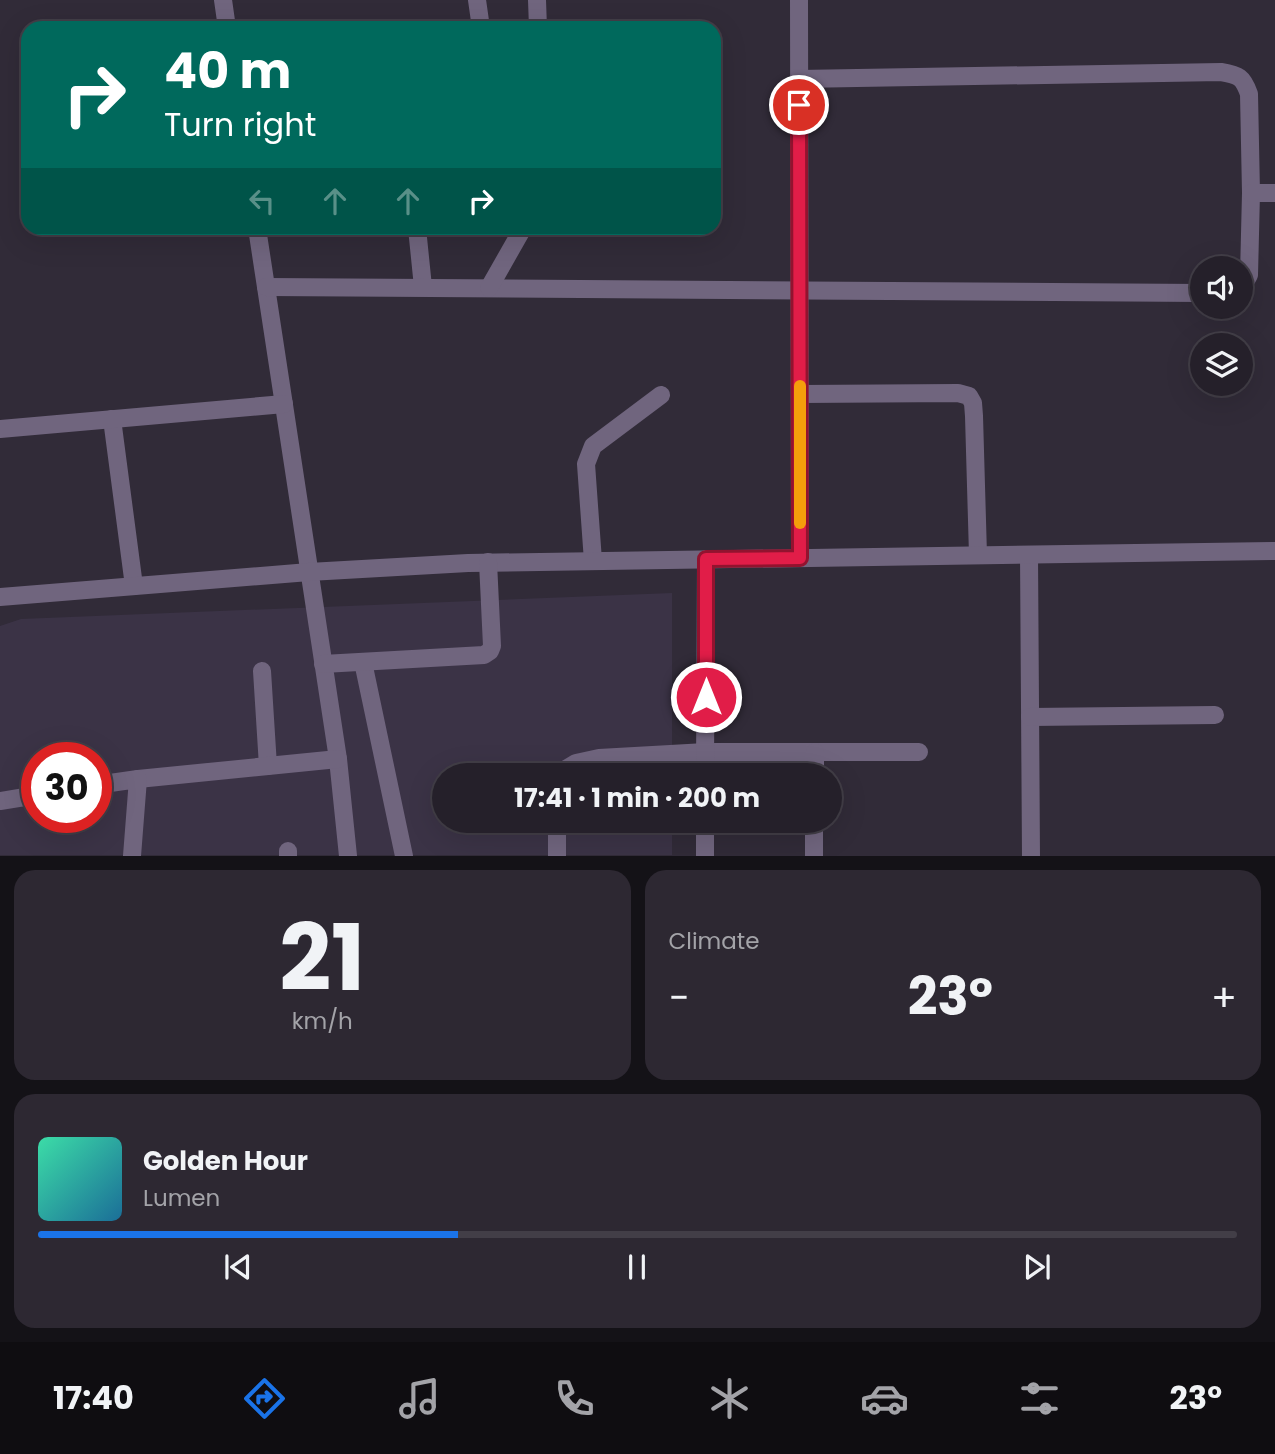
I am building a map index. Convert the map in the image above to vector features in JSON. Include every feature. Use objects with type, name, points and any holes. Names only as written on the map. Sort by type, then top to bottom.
[{"type":"street","points":[[223,0],[226,21]]},
{"type":"street","points":[[477,0],[480,21]]},
{"type":"street","points":[[537,0],[538,21]]},
{"type":"street","points":[[799,0],[800,558]]},
{"type":"street","points":[[799,79],[1222,72],[1235,74],[1244,81],[1249,94],[1250,256]]},
{"type":"street","points":[[1251,193],[1275,193]]},
{"type":"street","points":[[258,235],[338,759],[348,856]]},
{"type":"street","points":[[418,235],[424,288]]},
{"type":"street","points":[[489,288],[519,235]]},
{"type":"street","points":[[266,287],[1190,293]]},
{"type":"street","points":[[800,394],[958,393],[968,397],[973,403],[974,416],[978,555]]},
{"type":"street","points":[[593,561],[586,464],[593,446],[661,395]]},
{"type":"street","points":[[0,429],[284,404]]},
{"type":"street","points":[[112,419],[134,586]]},
{"type":"street","points":[[1,591],[134,586],[309,572],[488,562],[1275,551]]},
{"type":"street","points":[[1028,555],[1031,856]]},
{"type":"street","points":[[706,559],[706,763]]},
{"type":"street","points":[[323,664],[484,655],[492,646],[488,562]]},
{"type":"street","points":[[363,662],[404,856]]},
{"type":"street","points":[[262,671],[268,766]]},
{"type":"street","points":[[1030,716],[1215,715]]},
{"type":"street","points":[[576,763],[599,758],[706,752],[919,752]]},
{"type":"street","points":[[815,752],[815,763]]},
{"type":"street","points":[[112,783],[338,759]]},
{"type":"street","points":[[132,856],[138,779]]},
{"type":"street","points":[[0,801],[21,798]]},
{"type":"street","points":[[557,833],[557,856]]},
{"type":"street","points":[[705,833],[705,856]]},
{"type":"street","points":[[814,833],[814,856]]},
{"type":"shaded area","points":[[672,593],[672,763],[432,763],[432,833],[672,833],[672,855],[0,855],[0,626],[21,619]]},
{"type":"slow traffic","points":[[800,386],[800,523]]},
{"type":"route","points":[[706,697],[706,559],[800,558],[799,105]]}]
